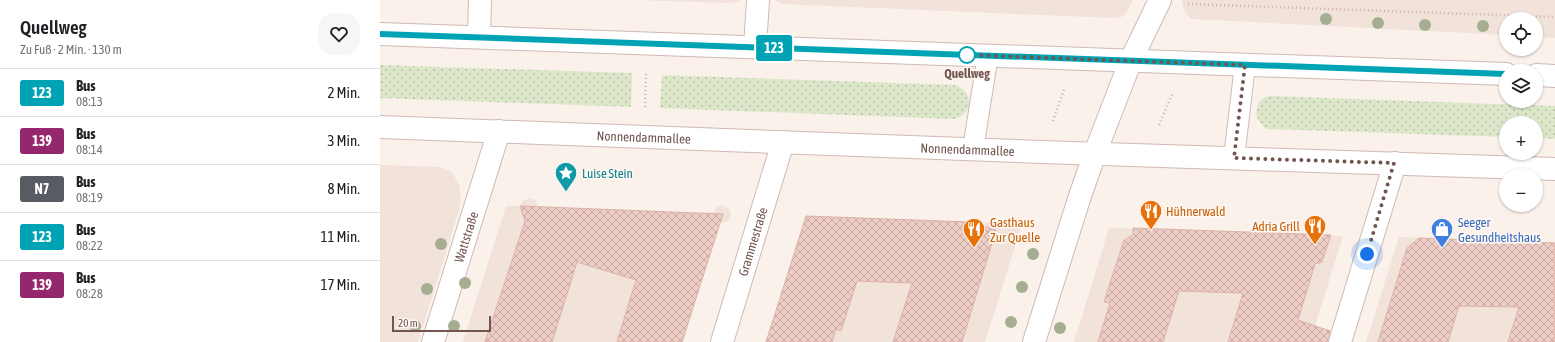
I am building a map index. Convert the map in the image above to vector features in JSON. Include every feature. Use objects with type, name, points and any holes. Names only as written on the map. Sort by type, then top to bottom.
[{"type":"main road","points":[[479,37],[480,0]]},
{"type":"main road","points":[[755,47],[758,0]]},
{"type":"main road","points":[[1034,342],[1095,153],[1131,60],[1160,0]]},
{"type":"main road","points":[[380,34],[1499,74]]},
{"type":"main road","points":[[1543,75],[1555,76]]},
{"type":"main road","name":"Nonnendammallee","points":[[380,127],[1555,169]]},
{"type":"main road","name":"Wattstraße","points":[[432,342],[499,131]]},
{"type":"main road","name":"Grammestraße","points":[[722,342],[783,142]]},
{"type":"main road","points":[[1340,342],[1394,163]]},
{"type":"lane","points":[[973,149],[988,55]]},
{"type":"lane","points":[[1234,158],[1245,65]]},
{"type":"path","points":[[1182,4],[1555,17]]},
{"type":"path","points":[[645,107],[646,73]]},
{"type":"path","points":[[1053,121],[1065,87]]},
{"type":"path","points":[[1159,125],[1173,92]]},
{"type":"shaded area","points":[[633,0],[741,0],[732,3]]},
{"type":"shaded area","points":[[775,0],[1133,0],[1127,12],[1122,17],[1114,18],[781,4]]},
{"type":"shaded area","points":[[1182,0],[1555,0],[1555,38],[1543,37],[1543,12],[1499,12],[1499,35],[1191,19],[1184,11]]},
{"type":"shaded area","points":[[380,165],[441,167],[452,172],[459,185],[461,197],[459,210],[418,342],[380,342]]},
{"type":"shaded area","points":[[529,198],[536,200],[538,207],[713,214],[716,208],[721,205],[729,208],[731,216],[728,221],[720,223],[683,342],[463,342],[506,206],[520,206],[523,201]]},
{"type":"shaded area","points":[[806,216],[1022,224],[985,342],[766,342]]},
{"type":"shaded area","points":[[1109,228],[1343,236],[1310,342],[1074,342]]},
{"type":"shaded area","points":[[1399,237],[1555,243],[1555,342],[1366,342]]},
{"type":"green space","points":[[380,65],[632,73],[631,107],[380,98]]},
{"type":"green space","points":[[662,75],[956,85],[966,93],[969,98],[969,103],[965,113],[954,119],[660,108]]},
{"type":"green space","points":[[1269,96],[1499,104],[1499,108],[1543,108],[1543,106],[1555,106],[1555,139],[1543,138],[1543,116],[1499,116],[1499,137],[1267,129],[1260,122],[1256,113],[1260,100]]},
{"type":"building","points":[[520,206],[723,214],[682,342],[617,342],[636,280],[577,262],[552,342],[485,342],[525,221]]},
{"type":"building","points":[[806,216],[969,222],[996,230],[962,342],[893,342],[912,283],[857,281],[841,331],[836,329],[832,342],[766,342]]},
{"type":"building","points":[[1133,228],[1331,235],[1322,262],[1315,264],[1298,320],[1330,331],[1328,342],[1228,342],[1243,293],[1179,291],[1163,342],[1098,342],[1110,303],[1104,302],[1124,240],[1133,235]]},
{"type":"building","points":[[1419,238],[1555,243],[1555,342],[1508,342],[1519,307],[1459,306],[1448,342],[1378,342],[1407,248]]},
{"type":"bus line","name":"123","points":[[380,34],[1499,74]]},
{"type":"place","name":"Quellweg","points":[[967,55]]},
{"type":"place","name":"Luise Stein","points":[[566,192]]},
{"type":"place","name":"Hühnerwald","points":[[1151,230]]},
{"type":"place","name":"Adria Grill","points":[[1315,246]]},
{"type":"place","name":"Gasthaus Zur Quelle","points":[[974,248]]},
{"type":"place","name":"Seeger Gesundheitshaus","points":[[1442,248]]},
{"type":"route","points":[[967,55],[1245,65],[1234,158],[1394,163],[1367,254]]}]
